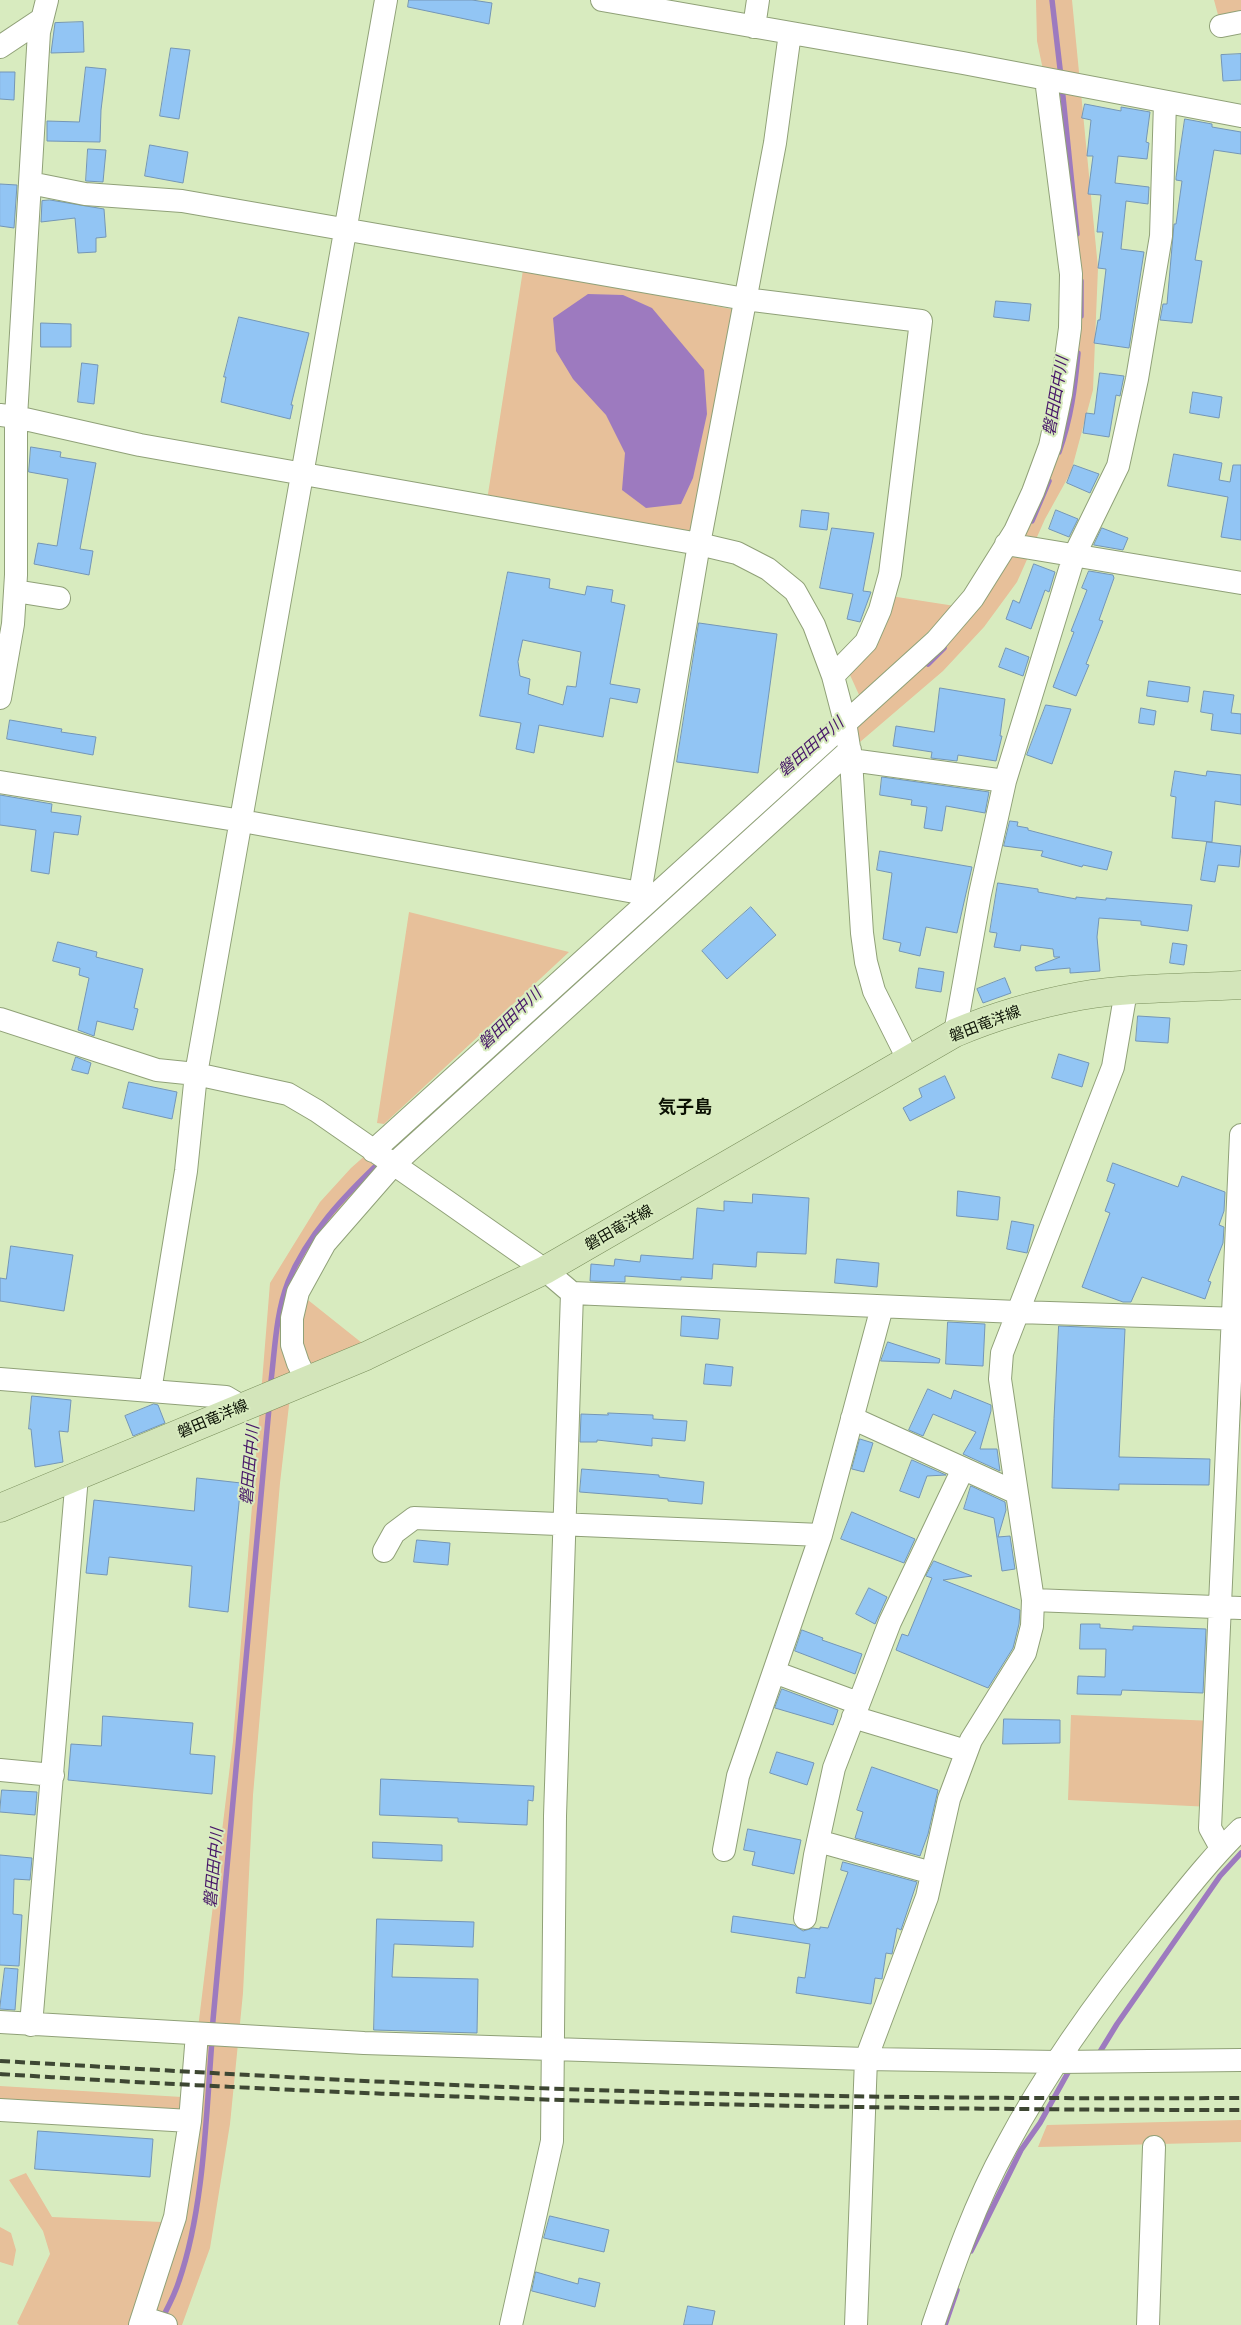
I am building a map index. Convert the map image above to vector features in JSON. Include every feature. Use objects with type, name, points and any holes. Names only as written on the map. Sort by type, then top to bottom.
[{"type":"main road","name":"磐田竜洋線","points":[[0,1508],[366,1356],[545,1270],[955,1033],[1026,1008],[1081,996],[1126,991],[1241,985]]},
{"type":"street","points":[[150,1391],[186,1172],[196,1074],[304,474],[386,0]]},
{"type":"street","points":[[602,0],[1046,79],[1241,116]]},
{"type":"street","points":[[754,27],[758,0]]},
{"type":"street","points":[[0,46],[45,9]]},
{"type":"street","points":[[0,698],[13,624],[15,591],[8,416],[30,184],[39,40],[45,9]]},
{"type":"street","points":[[643,898],[698,544],[775,143],[790,33]]},
{"type":"street","points":[[307,1381],[298,1364],[292,1344],[292,1318],[298,1292],[320,1249],[393,1165],[848,741],[973,598],[1015,532],[1033,492],[1050,446],[1061,394],[1070,328],[1071,274],[1046,79]]},
{"type":"street","points":[[955,1033],[980,894],[1005,781],[1074,556],[1118,466],[1137,379],[1161,236],[1165,102]]},
{"type":"street","points":[[30,184],[84,194],[182,201],[745,299],[921,321],[890,574],[880,610],[866,642],[833,676]]},
{"type":"street","points":[[8,416],[140,445],[698,544],[737,553],[768,569],[794,591],[814,625],[833,676],[848,741],[862,933],[866,962],[874,991],[909,1061]]},
{"type":"street","points":[[1006,544],[1241,583]]},
{"type":"street","points":[[15,591],[59,598]]},
{"type":"street","points":[[373,1151],[643,898],[848,741]]},
{"type":"street","points":[[848,741],[1005,781]]},
{"type":"street","points":[[0,782],[242,822],[643,898]]},
{"type":"street","points":[[856,2325],[866,2059],[927,1897],[949,1799],[966,1752],[971,1740],[1025,1653],[1032,1626],[1033,1600],[1000,1379],[1002,1353],[1113,1067],[1126,991]]},
{"type":"street","points":[[0,1018],[157,1070],[196,1074],[288,1094],[317,1111],[545,1270],[572,1293],[882,1307],[1236,1319]]},
{"type":"street","points":[[1221,1848],[1210,1828],[1230,1608],[1241,1134]]},
{"type":"street","points":[[511,2325],[552,2141],[554,1816],[572,1293]]},
{"type":"street","points":[[724,1850],[738,1776],[821,1535],[882,1307]]},
{"type":"street","points":[[0,1378],[226,1397],[243,1407]]},
{"type":"street","points":[[852,1418],[1017,1493]]},
{"type":"street","points":[[805,1918],[818,1841],[834,1768],[890,1622],[963,1469]]},
{"type":"street","points":[[31,2025],[77,1476]]},
{"type":"street","points":[[384,1551],[394,1533],[414,1518],[821,1535]]},
{"type":"street","points":[[1033,1600],[1230,1608]]},
{"type":"street","points":[[774,1672],[856,1710],[966,1752]]},
{"type":"street","points":[[0,1770],[53,1774]]},
{"type":"street","points":[[933,2325],[962,2242],[1006,2147],[1058,2062],[1094,2007],[1221,1848],[1241,1829]]},
{"type":"street","points":[[818,1841],[932,1873]]},
{"type":"street","points":[[0,2022],[364,2043],[866,2059],[1058,2062],[1241,2060]]},
{"type":"street","points":[[166,2325],[142,2321],[175,2217],[190,2121],[197,2034]]},
{"type":"street","points":[[0,2110],[190,2121]]},
{"type":"street","points":[[1148,2325],[1154,2147]]},
{"type":"shaded area","points":[[1036,0],[1072,0],[1098,268],[1093,390],[1071,472],[1045,519],[1017,582],[984,627],[943,671],[846,754],[411,1140],[298,1292],[362,1343],[291,1388],[280,1483],[253,1795],[243,1993],[230,2124],[210,2248],[182,2325],[140,2325],[175,2217],[233,1741],[270,1283],[320,1202],[351,1168],[470,1063],[936,641],[1022,516],[1061,394],[1070,311],[1047,89],[1037,41]]},
{"type":"shaded area","points":[[1214,0],[1241,0],[1241,22],[1221,26]]},
{"type":"shaded area","points":[[523,270],[742,311],[700,538],[485,513]]},
{"type":"shaded area","points":[[588,294],[623,295],[652,308],[704,370],[707,414],[693,478],[681,504],[646,508],[622,490],[625,453],[606,415],[573,379],[556,351],[553,318]]},
{"type":"shaded area","points":[[884,595],[955,606],[860,697],[845,664]]},
{"type":"shaded area","points":[[409,912],[569,952],[384,1124],[377,1123]]},
{"type":"shaded area","points":[[1071,1715],[1214,1721],[1211,1807],[1068,1800]]},
{"type":"shaded area","points":[[0,2086],[182,2097],[176,2120],[0,2110]]},
{"type":"shaded area","points":[[1241,2120],[1241,2142],[1038,2147],[1047,2125]]},
{"type":"shaded area","points":[[26,2173],[52,2217],[162,2222],[155,2241],[146,2284],[128,2325],[19,2325],[17,2323],[50,2254],[43,2231],[9,2180]]},
{"type":"shaded area","points":[[0,2227],[11,2233],[16,2250],[13,2266],[0,2262]]},
{"type":"building","points":[[409,0],[472,0],[492,3],[489,24],[408,7]]},
{"type":"building","points":[[83,22],[84,52],[51,53],[55,23]]},
{"type":"building","points":[[171,48],[190,50],[179,119],[160,116]]},
{"type":"building","points":[[1241,54],[1241,80],[1223,81],[1221,55]]},
{"type":"building","points":[[86,67],[106,69],[101,110],[100,142],[47,141],[47,121],[79,122]]},
{"type":"building","points":[[0,72],[15,72],[14,100],[0,99]]},
{"type":"building","points":[[1085,104],[1121,111],[1121,107],[1150,112],[1146,142],[1149,143],[1147,159],[1118,156],[1115,183],[1149,187],[1148,204],[1126,201],[1121,249],[1144,252],[1129,348],[1094,343],[1098,320],[1100,320],[1106,269],[1098,268],[1103,232],[1097,232],[1101,195],[1088,194],[1093,156],[1087,156],[1091,120],[1082,118]]},
{"type":"building","points":[[1185,119],[1212,124],[1212,127],[1241,132],[1241,154],[1214,150],[1195,260],[1202,261],[1192,323],[1160,320],[1163,304],[1167,304],[1174,224],[1176,224],[1182,181],[1176,180],[1176,178]]},
{"type":"building","points":[[150,145],[188,152],[183,183],[145,176]]},
{"type":"building","points":[[88,149],[106,150],[103,182],[86,181]]},
{"type":"building","points":[[0,184],[17,185],[14,228],[0,226]]},
{"type":"building","points":[[50,200],[104,209],[106,237],[96,238],[96,252],[78,253],[75,218],[41,222],[42,201]]},
{"type":"building","points":[[996,301],[1031,304],[1029,321],[994,317]]},
{"type":"building","points":[[239,317],[309,333],[291,405],[293,405],[290,419],[221,402],[226,377],[224,377]]},
{"type":"building","points":[[41,323],[71,324],[71,347],[41,347]]},
{"type":"building","points":[[82,363],[98,365],[94,404],[78,402]]},
{"type":"building","points":[[1100,373],[1124,376],[1120,396],[1116,395],[1109,437],[1083,433],[1086,413],[1094,414]]},
{"type":"building","points":[[1193,392],[1222,397],[1219,418],[1190,413]]},
{"type":"building","points":[[31,447],[61,452],[60,457],[96,463],[80,549],[93,551],[89,575],[34,564],[38,543],[57,546],[68,479],[29,472]]},
{"type":"building","points":[[1174,454],[1222,463],[1219,480],[1230,482],[1233,465],[1241,465],[1241,540],[1221,537],[1228,497],[1168,486]]},
{"type":"building","points":[[1074,465],[1099,474],[1090,493],[1067,483]]},
{"type":"building","points":[[802,510],[829,513],[827,530],[800,527]]},
{"type":"building","points":[[1056,510],[1078,519],[1069,537],[1049,529]]},
{"type":"building","points":[[832,528],[874,533],[863,591],[871,592],[860,622],[847,619],[853,594],[820,588]]},
{"type":"building","points":[[1102,528],[1128,538],[1123,550],[1094,545]]},
{"type":"building","points":[[1034,564],[1055,572],[1049,592],[1045,590],[1031,629],[1006,619],[1013,600],[1019,603]]},
{"type":"building","points":[[1089,571],[1113,575],[1114,578],[1099,620],[1103,621],[1086,664],[1089,665],[1076,696],[1053,687],[1074,632],[1071,631],[1087,590],[1082,588]]},
{"type":"building","points":[[508,572],[550,579],[549,588],[585,595],[587,586],[613,590],[611,602],[625,605],[610,684],[640,689],[637,703],[610,698],[603,737],[539,725],[534,753],[516,749],[521,723],[480,716]],"holes":[[[523,640],[581,652],[576,687],[567,686],[563,705],[528,694],[530,679],[520,676],[518,662]]]},
{"type":"building","points":[[699,623],[777,634],[758,773],[677,762]]},
{"type":"building","points":[[1006,648],[1029,657],[1023,676],[999,667]]},
{"type":"building","points":[[1149,681],[1190,687],[1188,702],[1147,696]]},
{"type":"building","points":[[940,688],[1005,699],[1000,736],[1002,736],[996,761],[958,755],[957,761],[931,758],[932,752],[893,746],[896,726],[934,732]]},
{"type":"building","points":[[1204,691],[1234,695],[1231,713],[1241,714],[1241,734],[1211,730],[1213,714],[1201,712]]},
{"type":"building","points":[[1046,705],[1071,709],[1052,764],[1027,755]]},
{"type":"building","points":[[1141,708],[1156,711],[1154,725],[1139,723]]},
{"type":"building","points":[[10,720],[62,729],[61,732],[96,737],[93,755],[7,739]]},
{"type":"building","points":[[1175,771],[1206,776],[1207,771],[1241,775],[1241,805],[1215,801],[1212,842],[1172,838],[1176,797],[1171,796]]},
{"type":"building","points":[[882,777],[989,792],[985,813],[946,806],[942,831],[924,828],[927,807],[911,805],[912,800],[880,795]]},
{"type":"building","points":[[0,795],[52,804],[51,812],[81,816],[78,835],[54,832],[49,874],[31,871],[36,830],[0,825]]},
{"type":"building","points":[[1010,821],[1018,822],[1017,826],[1028,828],[1028,830],[1112,852],[1107,870],[1083,865],[1082,867],[1041,856],[1043,851],[1004,846]]},
{"type":"building","points":[[1207,842],[1241,846],[1239,867],[1218,865],[1215,882],[1201,880]]},
{"type":"building","points":[[880,851],[972,867],[957,933],[926,927],[920,956],[899,951],[901,943],[883,939],[892,873],[877,870]]},
{"type":"building","points":[[998,883],[1038,889],[1038,892],[1076,899],[1076,897],[1106,900],[1106,898],[1192,905],[1188,931],[1141,925],[1141,921],[1099,918],[1097,937],[1100,971],[1070,973],[1070,968],[1036,971],[1035,967],[1060,957],[1054,957],[1053,949],[1021,945],[1020,951],[994,947],[997,933],[990,932]]},
{"type":"building","points":[[751,907],[776,935],[727,979],[702,951]]},
{"type":"building","points":[[58,942],[97,952],[96,957],[143,969],[134,1008],[138,1009],[133,1030],[97,1021],[94,1036],[78,1030],[89,978],[79,975],[80,968],[53,961]]},
{"type":"building","points":[[1173,943],[1187,945],[1184,965],[1170,963]]},
{"type":"building","points":[[919,968],[944,972],[941,992],[916,988]]},
{"type":"building","points":[[1005,978],[1011,993],[983,1003],[977,989]]},
{"type":"building","points":[[1138,1016],[1170,1018],[1168,1043],[1136,1041]]},
{"type":"building","points":[[1059,1054],[1089,1063],[1082,1087],[1052,1078]]},
{"type":"building","points":[[76,1057],[91,1063],[88,1074],[72,1070]]},
{"type":"building","points":[[945,1076],[955,1098],[910,1121],[903,1108],[922,1097],[919,1089]]},
{"type":"building","points":[[129,1082],[177,1092],[172,1119],[123,1108]]},
{"type":"building","points":[[1113,1163],[1178,1187],[1182,1176],[1225,1192],[1224,1211],[1219,1225],[1224,1227],[1223,1243],[1208,1281],[1211,1282],[1205,1299],[1142,1277],[1131,1302],[1123,1302],[1082,1287],[1110,1213],[1105,1211],[1115,1184],[1107,1181]]},
{"type":"building","points":[[958,1191],[1000,1197],[998,1220],[957,1216]]},
{"type":"building","points":[[753,1194],[809,1198],[806,1254],[757,1252],[756,1267],[713,1264],[712,1279],[681,1277],[681,1280],[625,1276],[625,1282],[590,1281],[591,1264],[614,1266],[615,1259],[640,1262],[641,1255],[693,1259],[697,1208],[724,1211],[724,1201],[752,1203]]},
{"type":"building","points":[[1012,1221],[1034,1225],[1027,1253],[1007,1249]]},
{"type":"building","points":[[11,1246],[73,1255],[64,1311],[0,1301],[0,1278],[6,1279]]},
{"type":"building","points":[[837,1259],[879,1263],[877,1287],[835,1283]]},
{"type":"building","points":[[682,1316],[720,1319],[718,1339],[681,1336]]},
{"type":"building","points":[[948,1322],[985,1324],[983,1366],[946,1364]]},
{"type":"building","points":[[1059,1326],[1125,1329],[1119,1457],[1210,1459],[1209,1485],[1119,1484],[1119,1490],[1052,1488]]},
{"type":"building","points":[[888,1342],[940,1359],[939,1363],[881,1361]]},
{"type":"building","points":[[706,1364],[733,1367],[731,1386],[704,1384]]},
{"type":"building","points":[[928,1389],[951,1399],[954,1390],[991,1405],[980,1449],[997,1449],[1000,1471],[963,1454],[976,1432],[933,1414],[923,1436],[909,1430]]},
{"type":"building","points":[[32,1396],[71,1400],[68,1432],[59,1431],[63,1462],[35,1467],[31,1429],[29,1429]]},
{"type":"building","points":[[154,1404],[158,1405],[165,1423],[133,1436],[125,1416]]},
{"type":"building","points":[[608,1413],[653,1415],[653,1419],[687,1421],[685,1441],[652,1438],[652,1446],[597,1440],[597,1442],[580,1442],[581,1414],[608,1415]]},
{"type":"building","points":[[860,1439],[873,1443],[864,1472],[852,1469]]},
{"type":"building","points":[[912,1460],[946,1475],[927,1476],[919,1498],[900,1491]]},
{"type":"building","points":[[582,1469],[659,1475],[659,1477],[704,1482],[702,1504],[668,1501],[668,1499],[580,1492]]},
{"type":"building","points":[[197,1478],[241,1483],[228,1612],[189,1607],[192,1566],[109,1557],[107,1575],[86,1573],[94,1500],[194,1511]]},
{"type":"building","points":[[971,1486],[1005,1502],[1006,1510],[998,1537],[1010,1536],[1015,1569],[1002,1571],[994,1518],[964,1509]]},
{"type":"building","points":[[852,1512],[915,1539],[904,1563],[841,1539]]},
{"type":"building","points":[[417,1540],[450,1543],[448,1565],[414,1562]]},
{"type":"building","points":[[934,1561],[972,1576],[943,1580],[1020,1610],[1019,1624],[1013,1648],[988,1688],[896,1650],[902,1634],[908,1636],[932,1578],[926,1576]]},
{"type":"building","points":[[869,1588],[887,1597],[875,1624],[856,1614]]},
{"type":"building","points":[[1081,1624],[1100,1624],[1100,1628],[1133,1630],[1133,1626],[1206,1629],[1203,1693],[1122,1690],[1121,1695],[1077,1694],[1078,1676],[1105,1677],[1106,1649],[1080,1649]]},
{"type":"building","points":[[802,1630],[823,1638],[822,1640],[862,1654],[855,1674],[795,1651]]},
{"type":"building","points":[[782,1689],[838,1710],[833,1725],[775,1708]]},
{"type":"building","points":[[103,1716],[193,1723],[190,1754],[215,1756],[212,1794],[68,1780],[71,1744],[101,1746]]},
{"type":"building","points":[[1004,1719],[1060,1720],[1060,1743],[1003,1744]]},
{"type":"building","points":[[777,1752],[814,1763],[807,1785],[770,1773]]},
{"type":"building","points":[[872,1767],[938,1790],[928,1834],[920,1856],[855,1838],[863,1812],[857,1810]]},
{"type":"building","points":[[381,1779],[534,1786],[533,1801],[528,1800],[527,1825],[458,1822],[458,1818],[380,1815]]},
{"type":"building","points":[[2,1790],[37,1792],[35,1815],[0,1812]]},
{"type":"building","points":[[748,1829],[801,1840],[794,1874],[752,1865],[755,1852],[744,1850]]},
{"type":"building","points":[[373,1842],[442,1845],[442,1861],[373,1858]]},
{"type":"building","points":[[0,1855],[32,1858],[30,1880],[14,1879],[13,1914],[22,1915],[19,1966],[0,1965]]},
{"type":"building","points":[[843,1862],[917,1882],[901,1930],[897,1928],[892,1954],[886,1953],[882,1979],[875,1978],[871,2004],[796,1993],[798,1977],[805,1978],[810,1944],[731,1932],[733,1916],[794,1925],[803,1931],[813,1928],[820,1929],[820,1927],[828,1928],[848,1872],[841,1870]]},
{"type":"building","points":[[377,1919],[474,1922],[473,1947],[394,1944],[392,1977],[478,1979],[477,2033],[374,2030]]},
{"type":"building","points":[[5,1968],[18,1969],[15,2010],[0,2009]]},
{"type":"building","points":[[38,2131],[153,2139],[150,2177],[35,2169]]},
{"type":"building","points":[[550,2216],[609,2230],[604,2252],[544,2238]]},
{"type":"building","points":[[536,2272],[578,2284],[579,2278],[600,2283],[595,2307],[532,2291]]},
{"type":"building","points":[[688,2306],[715,2311],[712,2325],[684,2325]]},
{"type":"waterway","name":"磐田田中川","points":[[1052,0],[1061,77]]},
{"type":"waterway","name":"磐田田中川","points":[[1062,87],[1077,234]]},
{"type":"waterway","name":"磐田田中川","points":[[1081,281],[1081,316]]},
{"type":"waterway","name":"磐田田中川","points":[[1059,452],[1072,403],[1078,353]]},
{"type":"waterway","name":"磐田田中川","points":[[1032,521],[1049,481]]},
{"type":"waterway","name":"磐田田中川","points":[[928,664],[944,648]]},
{"type":"waterway","name":"磐田田中川","points":[[388,1154],[421,1123]]},
{"type":"waterway","name":"磐田田中川","points":[[271,1381],[276,1331],[281,1306],[288,1282],[296,1265],[316,1232],[340,1202],[381,1161]]},
{"type":"waterway","name":"磐田田中川","points":[[212,2031],[269,1408]]},
{"type":"waterway","points":[[1098,2055],[1117,2024],[1220,1876],[1241,1853]]},
{"type":"waterway","name":"磐田田中川","points":[[162,2319],[179,2281],[194,2224],[203,2162],[212,2040]]},
{"type":"waterway","points":[[971,2251],[1021,2150],[1040,2123],[1070,2069],[1074,2068]]},
{"type":"waterway","points":[[945,2325],[957,2290]]},
{"type":"railway","points":[[0,2061],[469,2086],[712,2094],[888,2097],[1241,2098]]},
{"type":"railway","points":[[0,2074],[310,2091],[620,2102],[1086,2110],[1241,2110]]},
{"type":"district","name":"気子島","points":[[685,1107]]}]
